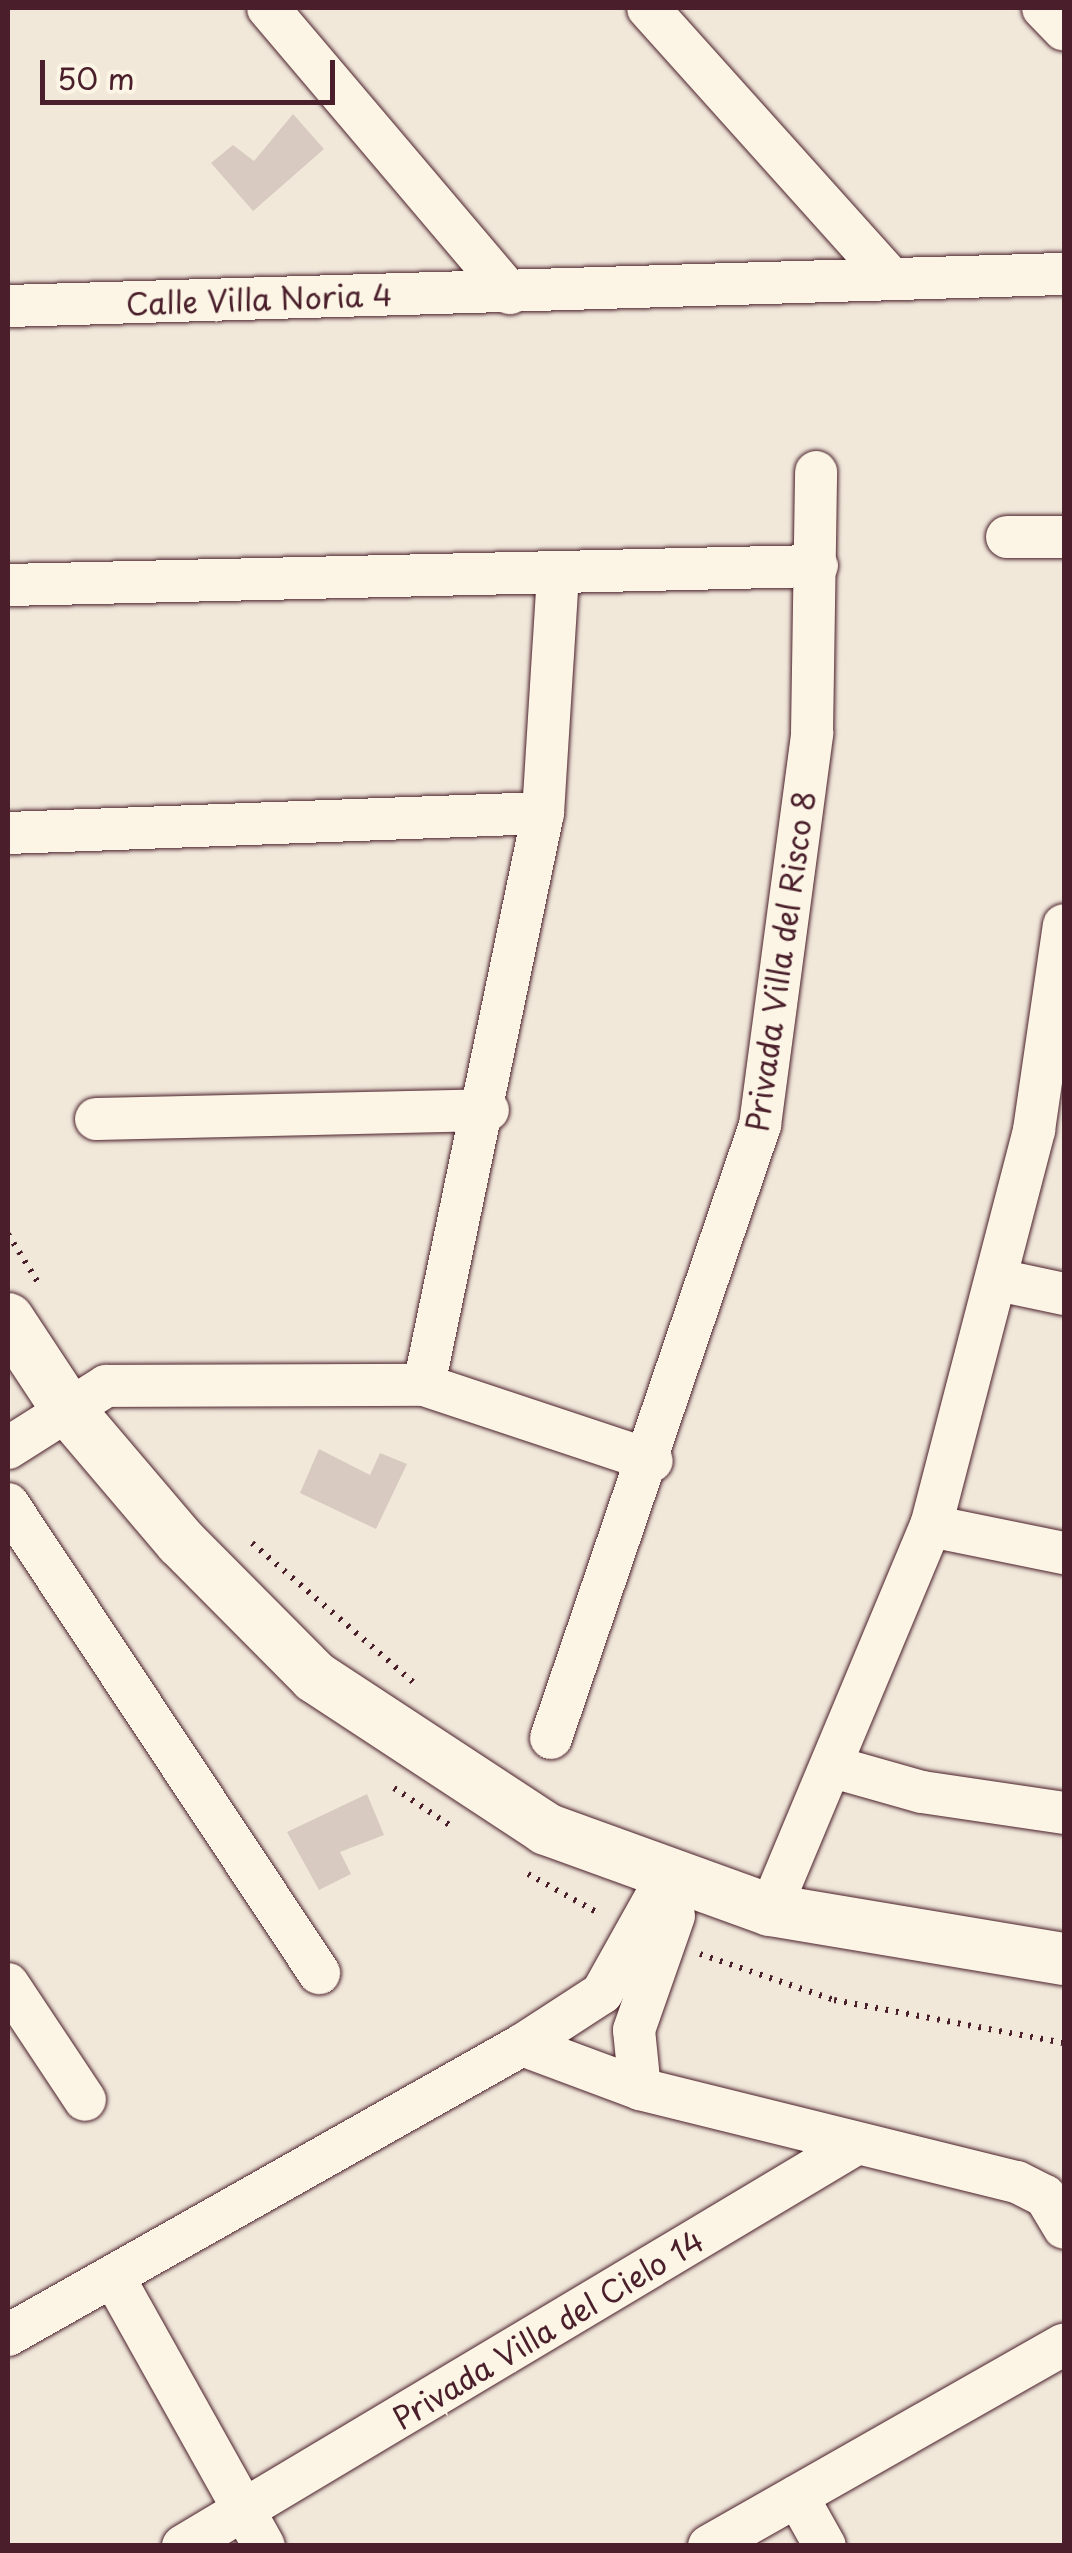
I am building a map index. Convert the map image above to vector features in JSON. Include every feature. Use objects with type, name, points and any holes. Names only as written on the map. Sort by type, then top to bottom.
[{"type":"street","points":[[268,8],[510,292]]},
{"type":"street","points":[[648,8],[889,277]]},
{"type":"street","points":[[1043,8],[1064,30]]},
{"type":"street","name":"Calle Villa Noria 4","points":[[8,306],[1064,274]]},
{"type":"street","name":"Privada Villa del Risco 8","points":[[551,1738],[652,1460],[760,1125],[812,732],[816,472]]},
{"type":"street","points":[[1007,537],[1064,537]]},
{"type":"street","points":[[8,585],[817,566]]},
{"type":"street","points":[[424,1385],[488,1110],[543,813],[558,572]]},
{"type":"street","points":[[8,833],[543,813]]},
{"type":"street","points":[[774,1896],[837,1768],[931,1526],[998,1280],[1050,1130],[1064,925]]},
{"type":"street","points":[[96,1119],[488,1110]]},
{"type":"street","points":[[998,1280],[1064,1294]]},
{"type":"street","points":[[28,1309],[52,1419],[315,1678],[546,1829],[678,1878],[1064,1960]]},
{"type":"street","points":[[52,1419],[424,1385],[652,1460]]},
{"type":"street","points":[[8,1504],[318,1973]]},
{"type":"street","points":[[931,1526],[1064,1553]]},
{"type":"street","points":[[837,1768],[922,1792],[1064,1812]]},
{"type":"street","points":[[640,2088],[634,2030],[654,1937],[678,1878]]},
{"type":"street","points":[[8,2335],[579,2014],[654,1937]]},
{"type":"street","points":[[8,1984],[84,2100]]},
{"type":"street","points":[[522,2046],[640,2088],[851,2147],[1032,2188],[1064,2228]]},
{"type":"street","name":"Privada Villa del Cielo 14","points":[[183,2546],[255,2529],[851,2147]]},
{"type":"street","points":[[112,2276],[255,2529]]},
{"type":"street","points":[[709,2546],[1064,2344]]},
{"type":"street","points":[[798,2496],[825,2546]]},
{"type":"path","points":[[8,1234],[28,1309]]},
{"type":"path","points":[[239,1532],[430,1695]]},
{"type":"shaded area","points":[[293,114],[324,149],[253,211],[211,163],[233,145],[254,161]]},
{"type":"shaded area","points":[[319,1449],[370,1475],[380,1453],[407,1464],[376,1529],[300,1493]]},
{"type":"shaded area","points":[[367,1794],[384,1835],[340,1852],[351,1874],[319,1890],[287,1832]]}]
